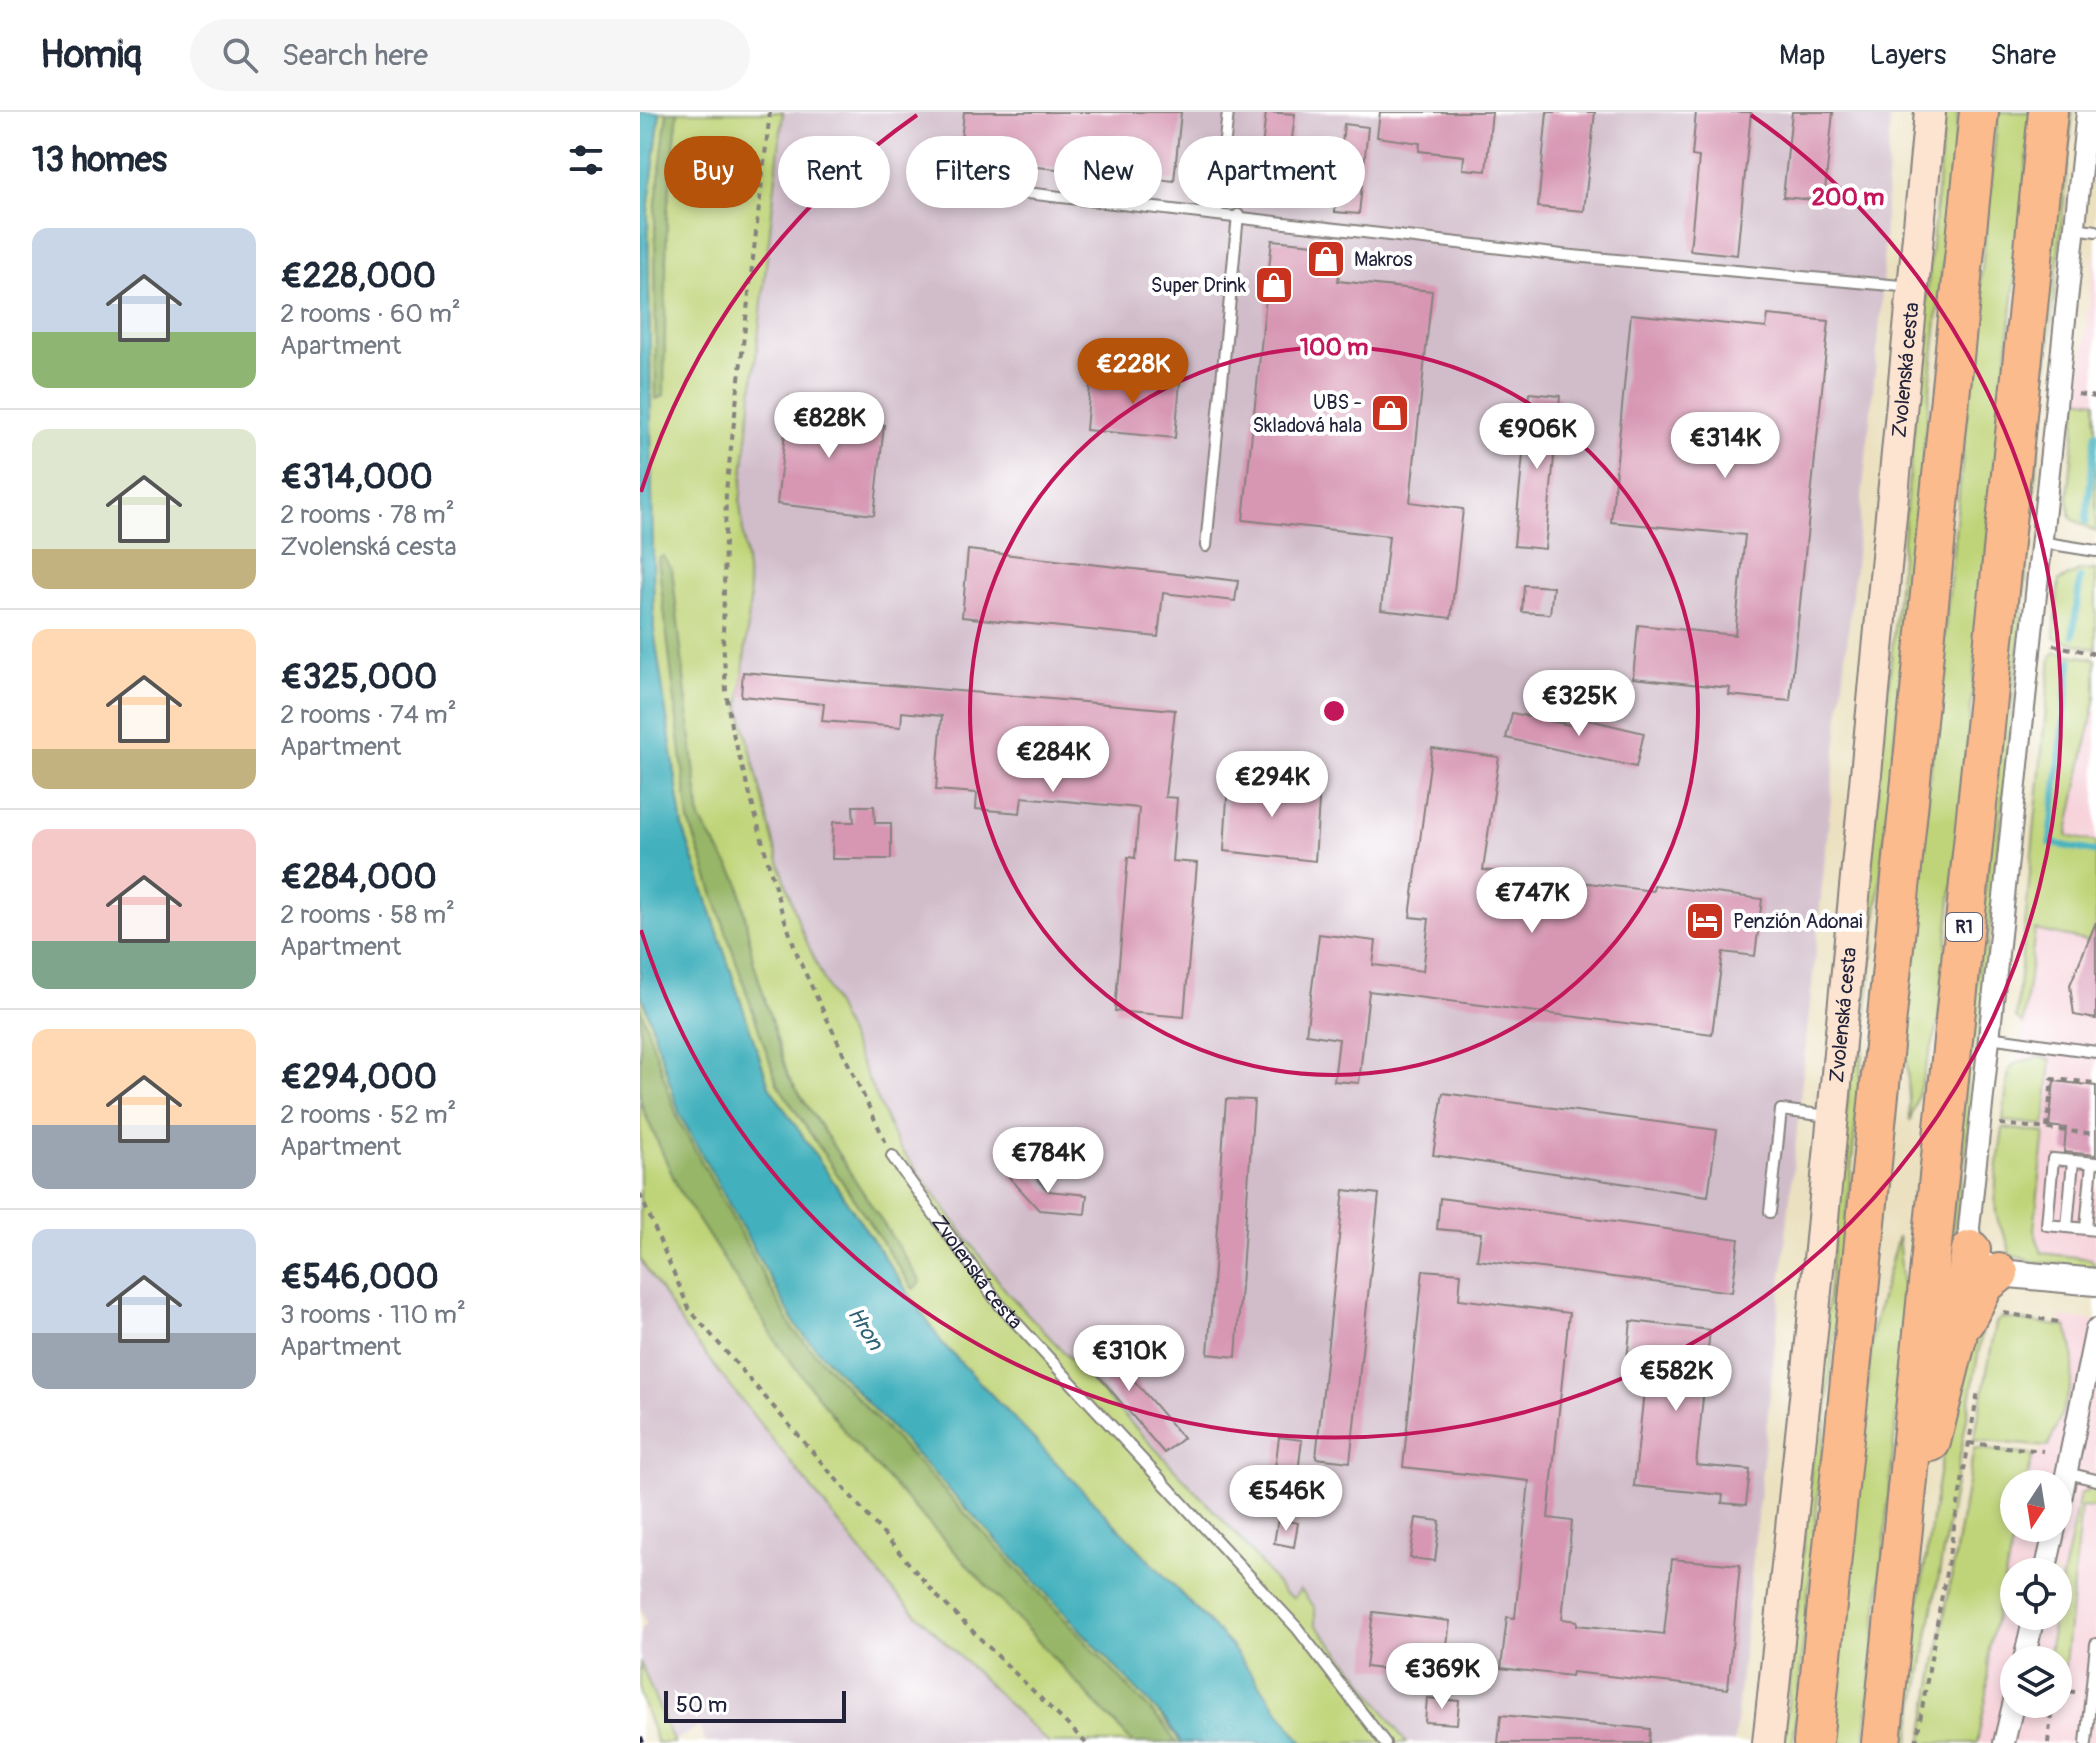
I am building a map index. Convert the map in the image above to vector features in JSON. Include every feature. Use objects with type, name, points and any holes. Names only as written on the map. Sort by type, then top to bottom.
[{"type":"highway","points":[[1813,1743],[1979,112]]},
{"type":"highway","name":"R1","points":[[1881,1743],[2048,112]]},
{"type":"highway","points":[[1908,1477],[1927,1454],[1957,1338],[1985,1262]]},
{"type":"main road","name":"Zvolenská cesta","points":[[1768,1743],[1930,112]]},
{"type":"street","points":[[2087,112],[1969,1228],[1985,1262],[2096,1282]]},
{"type":"street","points":[[2068,1470],[2096,1329]]},
{"type":"street","points":[[2004,1743],[2010,1718]]},
{"type":"lane","points":[[1217,213],[1228,112]]},
{"type":"lane","name":"Zvolenská cesta","points":[[1038,194],[1562,255],[1914,287]]},
{"type":"lane","points":[[1206,546],[1238,215]]},
{"type":"lane","points":[[2075,228],[2096,231]]},
{"type":"lane","points":[[2040,542],[2096,551]]},
{"type":"lane","points":[[1989,1037],[2096,1052]]},
{"type":"lane","points":[[1770,1212],[1781,1110],[1832,1116]]},
{"type":"lane","name":"Zvolenská cesta","points":[[892,1156],[999,1304],[1297,1628],[1385,1743]]},
{"type":"lane","points":[[2053,1159],[2073,1161],[2094,1163],[2091,1229],[2047,1225],[2053,1159]]},
{"type":"lane","points":[[2067,1227],[2073,1161]]},
{"type":"lane","points":[[2072,1474],[2096,1480]]},
{"type":"lane","points":[[2086,1743],[2096,1644]]},
{"type":"path","points":[[770,112],[726,491],[723,638],[726,691],[731,726],[755,821],[795,949],[892,1156]]},
{"type":"path","points":[[2072,393],[2096,397]]},
{"type":"path","points":[[2047,644],[2096,654]]},
{"type":"path","points":[[2047,1129],[2052,1079],[2096,1083]]},
{"type":"path","points":[[1998,1124],[2096,1134]]},
{"type":"path","points":[[640,1194],[689,1309],[937,1596],[1086,1743]]},
{"type":"path","points":[[1992,1312],[2059,1322]]},
{"type":"path","points":[[1916,1743],[1979,1385]]},
{"type":"path","points":[[1969,1443],[2043,1451]]},
{"type":"path","points":[[2072,1692],[2080,1693]]},
{"type":"path","points":[[2048,1743],[2051,1718]]},
{"type":"shaded area","points":[[783,112],[1890,112],[1881,313],[1734,1743],[1406,1743],[1359,1674],[1315,1624],[1300,1590],[1294,1598],[1284,1593],[1239,1537],[1007,1292],[897,1144],[800,927],[776,852],[740,706],[750,601],[740,502],[778,157],[778,208],[890,208],[890,136],[780,136]]},
{"type":"shaded area","points":[[2096,242],[2096,401],[2078,398]]},
{"type":"shaded area","points":[[2096,697],[2096,842],[2067,836]]},
{"type":"shaded area","points":[[2035,930],[2096,943],[2096,1268],[2091,1259],[2042,1253],[2036,1243],[2051,1061],[2040,1057],[2018,1062]]},
{"type":"shaded area","points":[[640,1259],[685,1329],[890,1588],[1048,1743],[706,1743],[699,1727],[673,1741],[640,1662],[640,1631],[646,1624],[640,1606]]},
{"type":"shaded area","points":[[2059,1317],[2096,1321],[2096,1743],[1977,1743],[1987,1694],[1989,1648],[2000,1599],[2000,1630],[2072,1630],[2072,1558],[2009,1558],[2013,1542],[2072,1542],[2072,1470],[2029,1470],[2033,1455],[2048,1447],[2064,1406],[2071,1337]]},
{"type":"green space","points":[[660,112],[783,112],[740,502],[750,601],[740,706],[776,852],[800,927],[897,1144],[1007,1292],[1239,1537],[1284,1593],[1294,1598],[1300,1589],[1315,1608],[1315,1624],[1359,1674],[1406,1743],[1303,1743],[1230,1645],[942,1343],[769,1086],[683,828],[654,630],[648,212]]},
{"type":"green space","points":[[667,112],[678,112],[675,136],[664,136]]},
{"type":"green space","points":[[1945,112],[1958,112],[1793,1743],[1784,1743]]},
{"type":"green space","points":[[1998,112],[2032,112],[1938,1026],[1910,1121],[1905,1021]]},
{"type":"green space","points":[[2063,112],[2073,112],[1973,1093],[1937,1371]]},
{"type":"green space","points":[[664,137],[664,208],[668,208],[664,396],[656,399],[655,211]]},
{"type":"green space","points":[[2078,398],[2096,401],[2096,532],[2071,518],[2068,498]]},
{"type":"green space","points":[[663,556],[672,569],[700,820],[739,882],[753,960],[788,1076],[921,1282],[913,1289],[777,1083],[689,821],[658,559]]},
{"type":"green space","points":[[2096,570],[2096,649],[2054,638],[2059,581],[2079,571]]},
{"type":"green space","points":[[2055,652],[2096,659],[2096,697],[2067,836],[2096,842],[2096,943],[2035,930],[2023,1024],[2016,1018],[2051,657]]},
{"type":"green space","points":[[640,989],[645,1007],[1181,1743],[1048,1743],[890,1588],[685,1329],[640,1259]]},
{"type":"green space","points":[[640,1006],[678,1119],[794,1331],[1164,1725],[1176,1743],[1134,1743],[1129,1739],[853,1442],[779,1346],[679,1190],[645,1114],[640,1099]]},
{"type":"green space","points":[[2040,1057],[2051,1060],[2045,1125],[2003,1121],[2009,1069],[2018,1062]]},
{"type":"green space","points":[[2003,1128],[2045,1133],[2034,1230],[2042,1253],[2091,1259],[2096,1268],[2033,1262],[2009,1254],[1995,1202]]},
{"type":"green space","points":[[1898,1236],[1906,1318],[1865,1743],[1830,1743],[1873,1328]]},
{"type":"green space","points":[[1985,1316],[1909,1743],[1897,1743],[1940,1467],[1969,1341]]},
{"type":"green space","points":[[2001,1318],[2066,1327],[2072,1342],[2074,1357],[2070,1388],[2048,1447],[1974,1440],[1996,1323]]},
{"type":"green space","points":[[1974,1448],[2033,1455],[2029,1470],[2000,1470],[2000,1542],[2013,1542],[2009,1558],[2000,1558],[2000,1599],[1989,1648],[1987,1694],[1977,1743],[1922,1743]]},
{"type":"green space","points":[[2092,1489],[2096,1492],[2096,1508],[2081,1507],[2072,1596],[2072,1558],[2066,1558],[2080,1494]]},
{"type":"green space","points":[[2052,1630],[2068,1630],[2067,1646],[2050,1646]]},
{"type":"green space","points":[[640,1662],[674,1743],[657,1743],[640,1694]]},
{"type":"water","name":"Hron","points":[[640,112],[660,112],[648,212],[654,630],[683,828],[769,1086],[942,1343],[1230,1645],[1303,1743],[1181,1743],[1167,1722],[798,1329],[680,1115],[640,989]]},
{"type":"building","points":[[964,112],[1181,112],[1174,181],[1162,180],[1162,136],[1054,136],[1054,169],[1038,167],[1038,136],[961,136]]},
{"type":"building","points":[[1266,112],[1295,114],[1292,136],[1263,136]]},
{"type":"building","points":[[1380,112],[1492,112],[1486,171],[1463,169],[1464,156],[1419,151],[1420,143],[1377,137]]},
{"type":"building","points":[[1547,112],[1595,112],[1584,211],[1538,207]]},
{"type":"building","points":[[1696,112],[1751,112],[1737,255],[1690,250],[1699,157],[1692,156]]},
{"type":"building","points":[[1792,112],[1833,112],[1824,201],[1783,197]]},
{"type":"building","points":[[1344,124],[1368,127],[1365,156],[1365,136],[1343,136]]},
{"type":"building","points":[[1335,208],[1360,208],[1359,214],[1335,212]]},
{"type":"building","points":[[1272,240],[1335,246],[1334,251],[1342,252],[1338,281],[1432,291],[1410,502],[1463,509],[1451,618],[1381,610],[1389,536],[1243,520]]},
{"type":"building","points":[[1631,314],[1766,328],[1768,315],[1829,321],[1790,701],[1729,695],[1730,688],[1633,678],[1638,625],[1735,635],[1745,535],[1611,522]]},
{"type":"building","points":[[1091,374],[1180,382],[1175,438],[1086,430]]},
{"type":"building","points":[[1529,393],[1560,396],[1545,549],[1514,546]]},
{"type":"building","points":[[789,397],[836,402],[834,420],[884,425],[874,515],[777,504]]},
{"type":"building","points":[[968,550],[1238,581],[1235,601],[1163,593],[1158,637],[962,617]]},
{"type":"building","points":[[1524,585],[1553,587],[1550,614],[1522,612]]},
{"type":"building","points":[[743,672],[1175,710],[1165,797],[1177,798],[1172,861],[1197,863],[1184,1017],[1115,1011],[1128,857],[1135,858],[1139,808],[1022,797],[1020,813],[976,809],[977,793],[936,790],[942,716],[902,712],[901,727],[822,721],[824,704],[741,696]]},
{"type":"building","points":[[1512,713],[1570,725],[1572,716],[1644,733],[1636,767],[1506,738]]},
{"type":"building","points":[[1432,748],[1499,757],[1483,870],[1653,891],[1654,885],[1762,899],[1755,956],[1723,952],[1712,1034],[1369,991],[1359,1083],[1334,1081],[1339,1039],[1306,1034],[1319,934],[1376,941],[1373,965],[1423,971],[1429,919],[1410,917]]},
{"type":"building","points":[[1228,779],[1320,786],[1315,861],[1224,851]]},
{"type":"building","points":[[853,806],[874,806],[875,823],[891,823],[891,859],[832,859],[833,822],[854,822]]},
{"type":"building","points":[[2096,922],[2096,1019],[2074,1015],[2070,985]]},
{"type":"building","points":[[2054,1081],[2096,1086],[2096,1155],[2064,1152],[2066,1128],[2049,1126]]},
{"type":"building","points":[[1443,1093],[1717,1130],[1708,1196],[1433,1155]]},
{"type":"building","points":[[1226,1099],[1254,1100],[1236,1357],[1208,1354]]},
{"type":"building","points":[[1023,1164],[1048,1191],[1087,1195],[1085,1214],[1039,1210],[1009,1177]]},
{"type":"building","points":[[1344,1190],[1379,1194],[1350,1462],[1316,1458]]},
{"type":"building","points":[[1440,1198],[1739,1239],[1732,1292],[1477,1260],[1481,1233],[1437,1229]]},
{"type":"building","points":[[1423,1270],[1461,1273],[1459,1299],[1569,1313],[1548,1518],[1572,1521],[1562,1619],[1577,1621],[1577,1625],[1664,1634],[1672,1559],[1740,1565],[1728,1689],[1572,1672],[1571,1676],[1501,1668],[1507,1617],[1515,1618],[1529,1481],[1403,1467]]},
{"type":"building","points":[[1631,1321],[1710,1330],[1696,1465],[1750,1470],[1746,1505],[1722,1503],[1723,1495],[1634,1486],[1646,1372],[1626,1370]]},
{"type":"building","points":[[1093,1332],[1183,1438],[1164,1453],[1075,1348]]},
{"type":"building","points":[[1279,1437],[1302,1440],[1295,1495],[1272,1492]]},
{"type":"building","points":[[1416,1518],[1440,1521],[1435,1561],[1410,1558]]},
{"type":"building","points":[[1278,1519],[1298,1523],[1294,1547],[1274,1543]]},
{"type":"building","points":[[1373,1612],[1450,1621],[1443,1676],[1366,1667]]},
{"type":"building","points":[[1427,1698],[1459,1701],[1457,1724],[1425,1722]]},
{"type":"building","points":[[1501,1715],[1650,1729],[1649,1743],[1498,1743]]},
{"type":"waterway","points":[[2086,521],[2096,434]]},
{"type":"waterway","points":[[2073,635],[2080,578]]},
{"type":"waterway","points":[[2071,660],[2050,843],[2096,852]]},
{"type":"railway","points":[[640,1737],[642,1743]]},
{"type":"place","name":"Makros","points":[[1326,259]]},
{"type":"place","name":"Super Drink","points":[[1274,285]]},
{"type":"place","name":"UBS - Skladová hala","points":[[1390,413]]},
{"type":"place","name":"Penzión Adonai","points":[[1705,921]]}]
